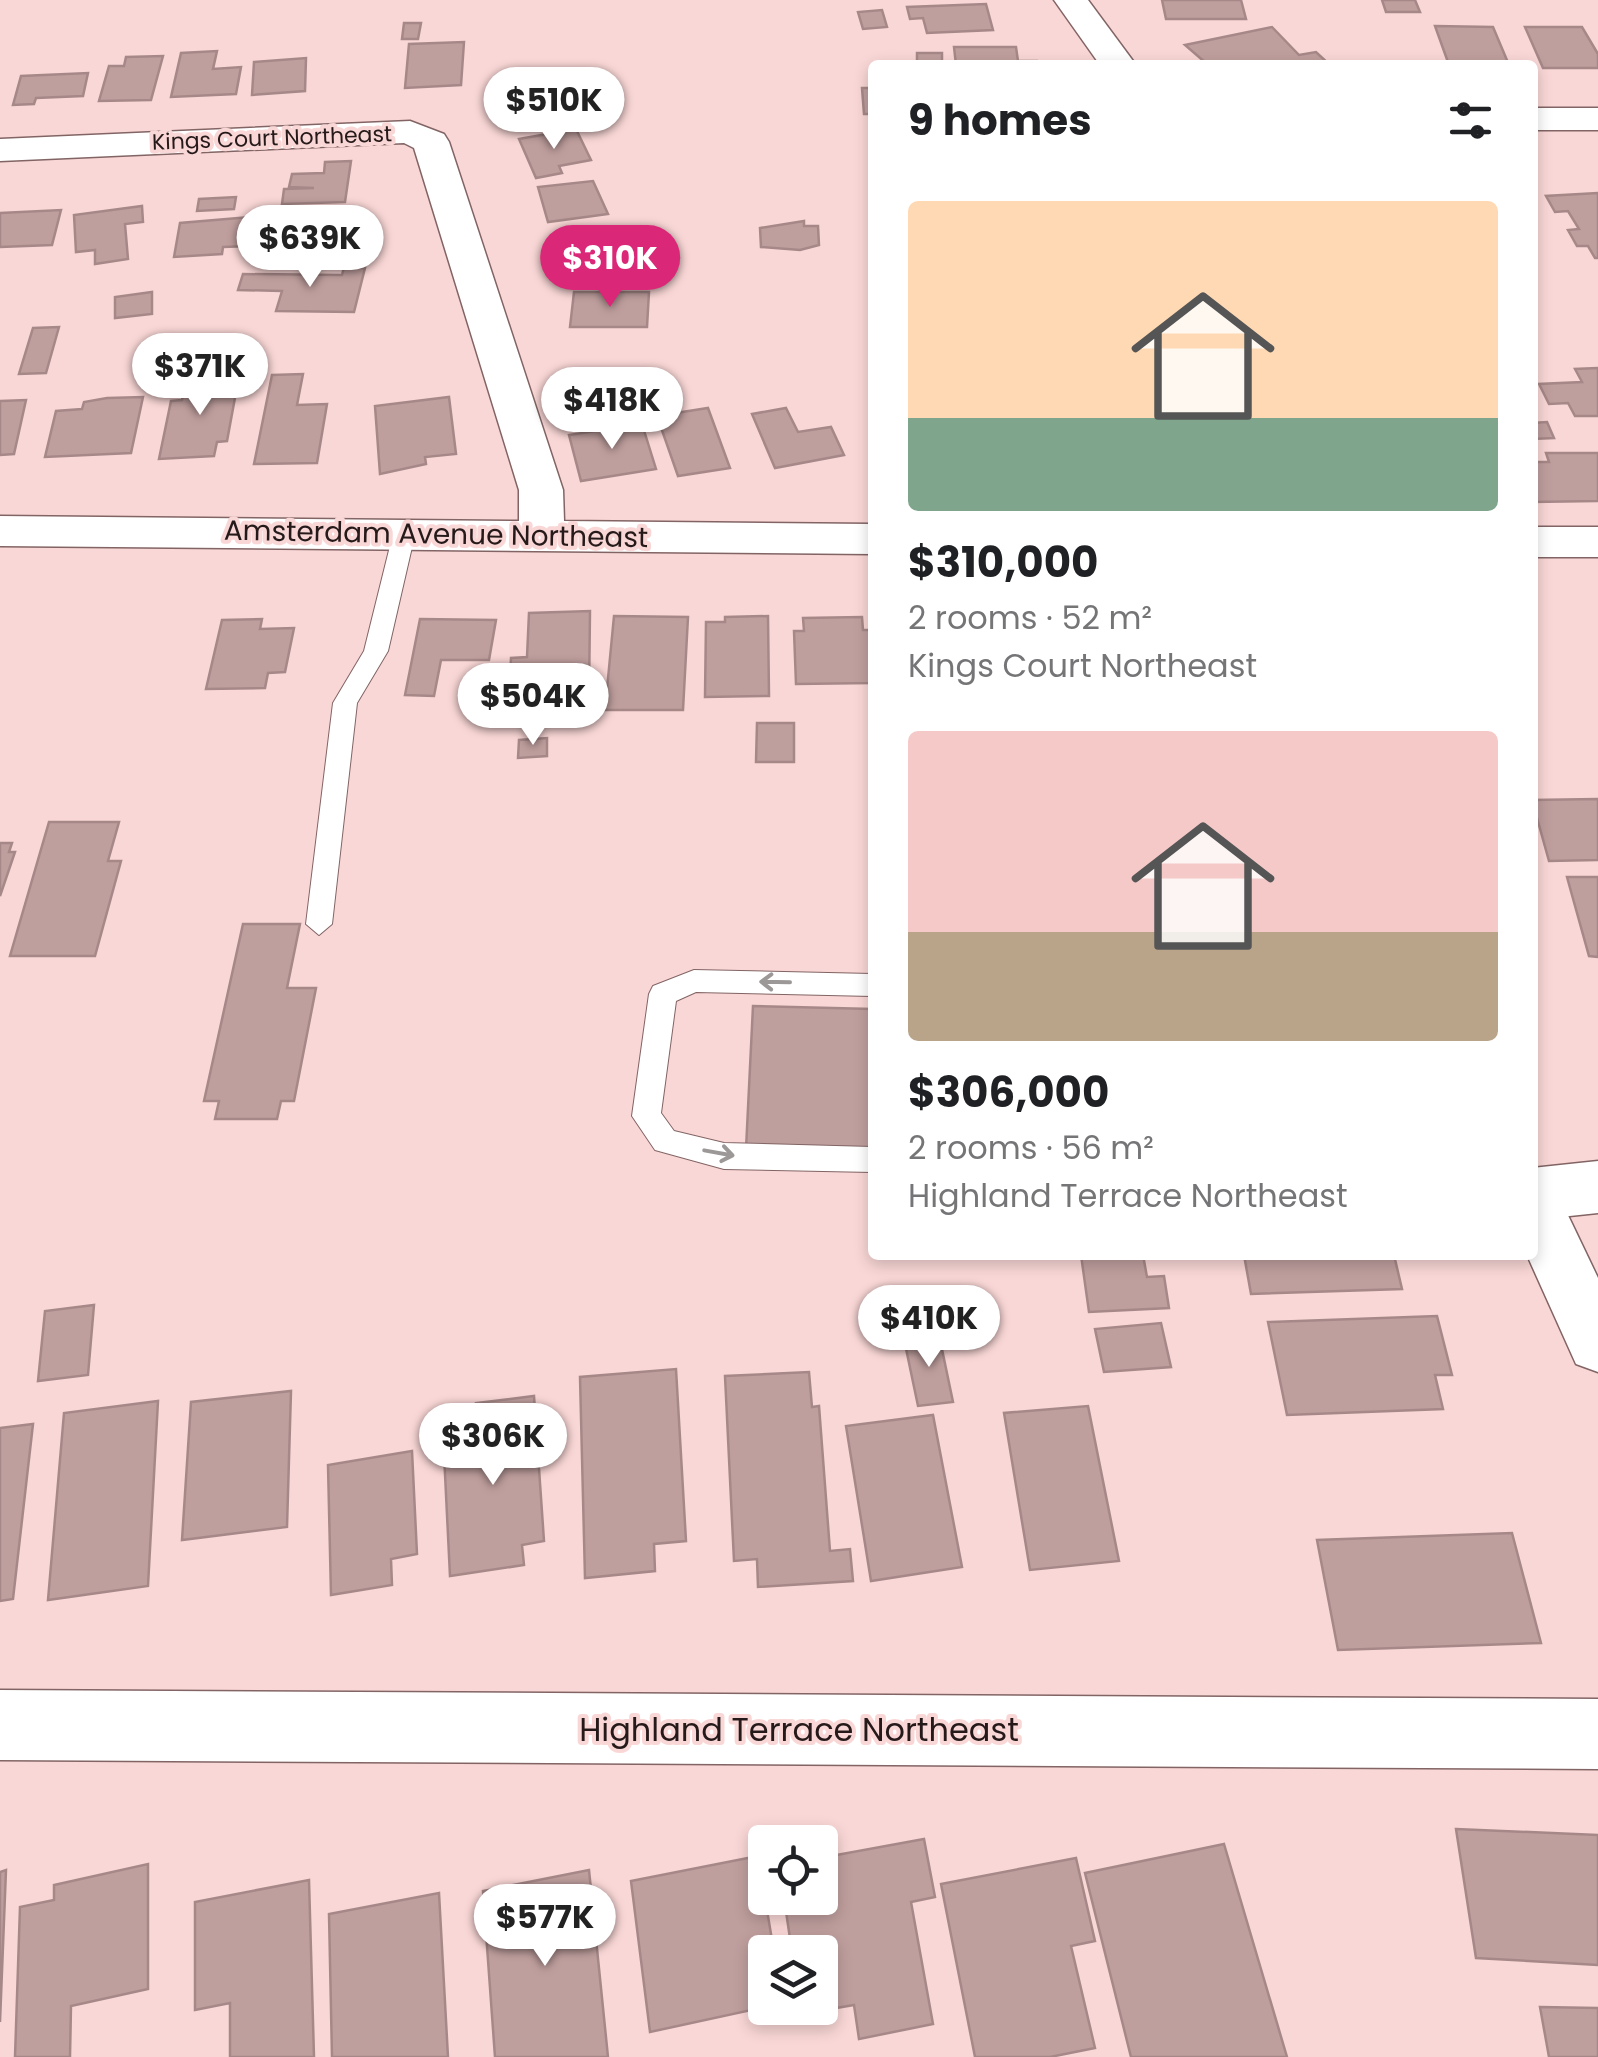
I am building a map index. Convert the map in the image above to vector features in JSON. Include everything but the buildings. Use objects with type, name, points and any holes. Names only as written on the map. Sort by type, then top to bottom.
[{"type":"street","points":[[1071,0],[1114,60]]},
{"type":"street","points":[[1538,119],[1598,119]]},
{"type":"street","name":"Kings Court Northeast","points":[[0,150],[410,132],[425,137],[431,142],[541,490],[542,535]]},
{"type":"street","name":"Amsterdam Avenue Northeast","points":[[0,532],[868,538]]},
{"type":"street","points":[[1538,542],[1598,542]]},
{"type":"street","points":[[1538,1193],[1598,1187]]},
{"type":"street","points":[[1538,1215],[1598,1344]]},
{"type":"street","name":"Highland Terrace Northeast","points":[[0,1725],[1598,1734]]},
{"type":"lane","points":[[319,924],[345,703],[376,651],[404,534]]},
{"type":"lane","points":[[868,985],[694,980],[663,994],[646,1116],[665,1141],[724,1156],[868,1160]]}]
